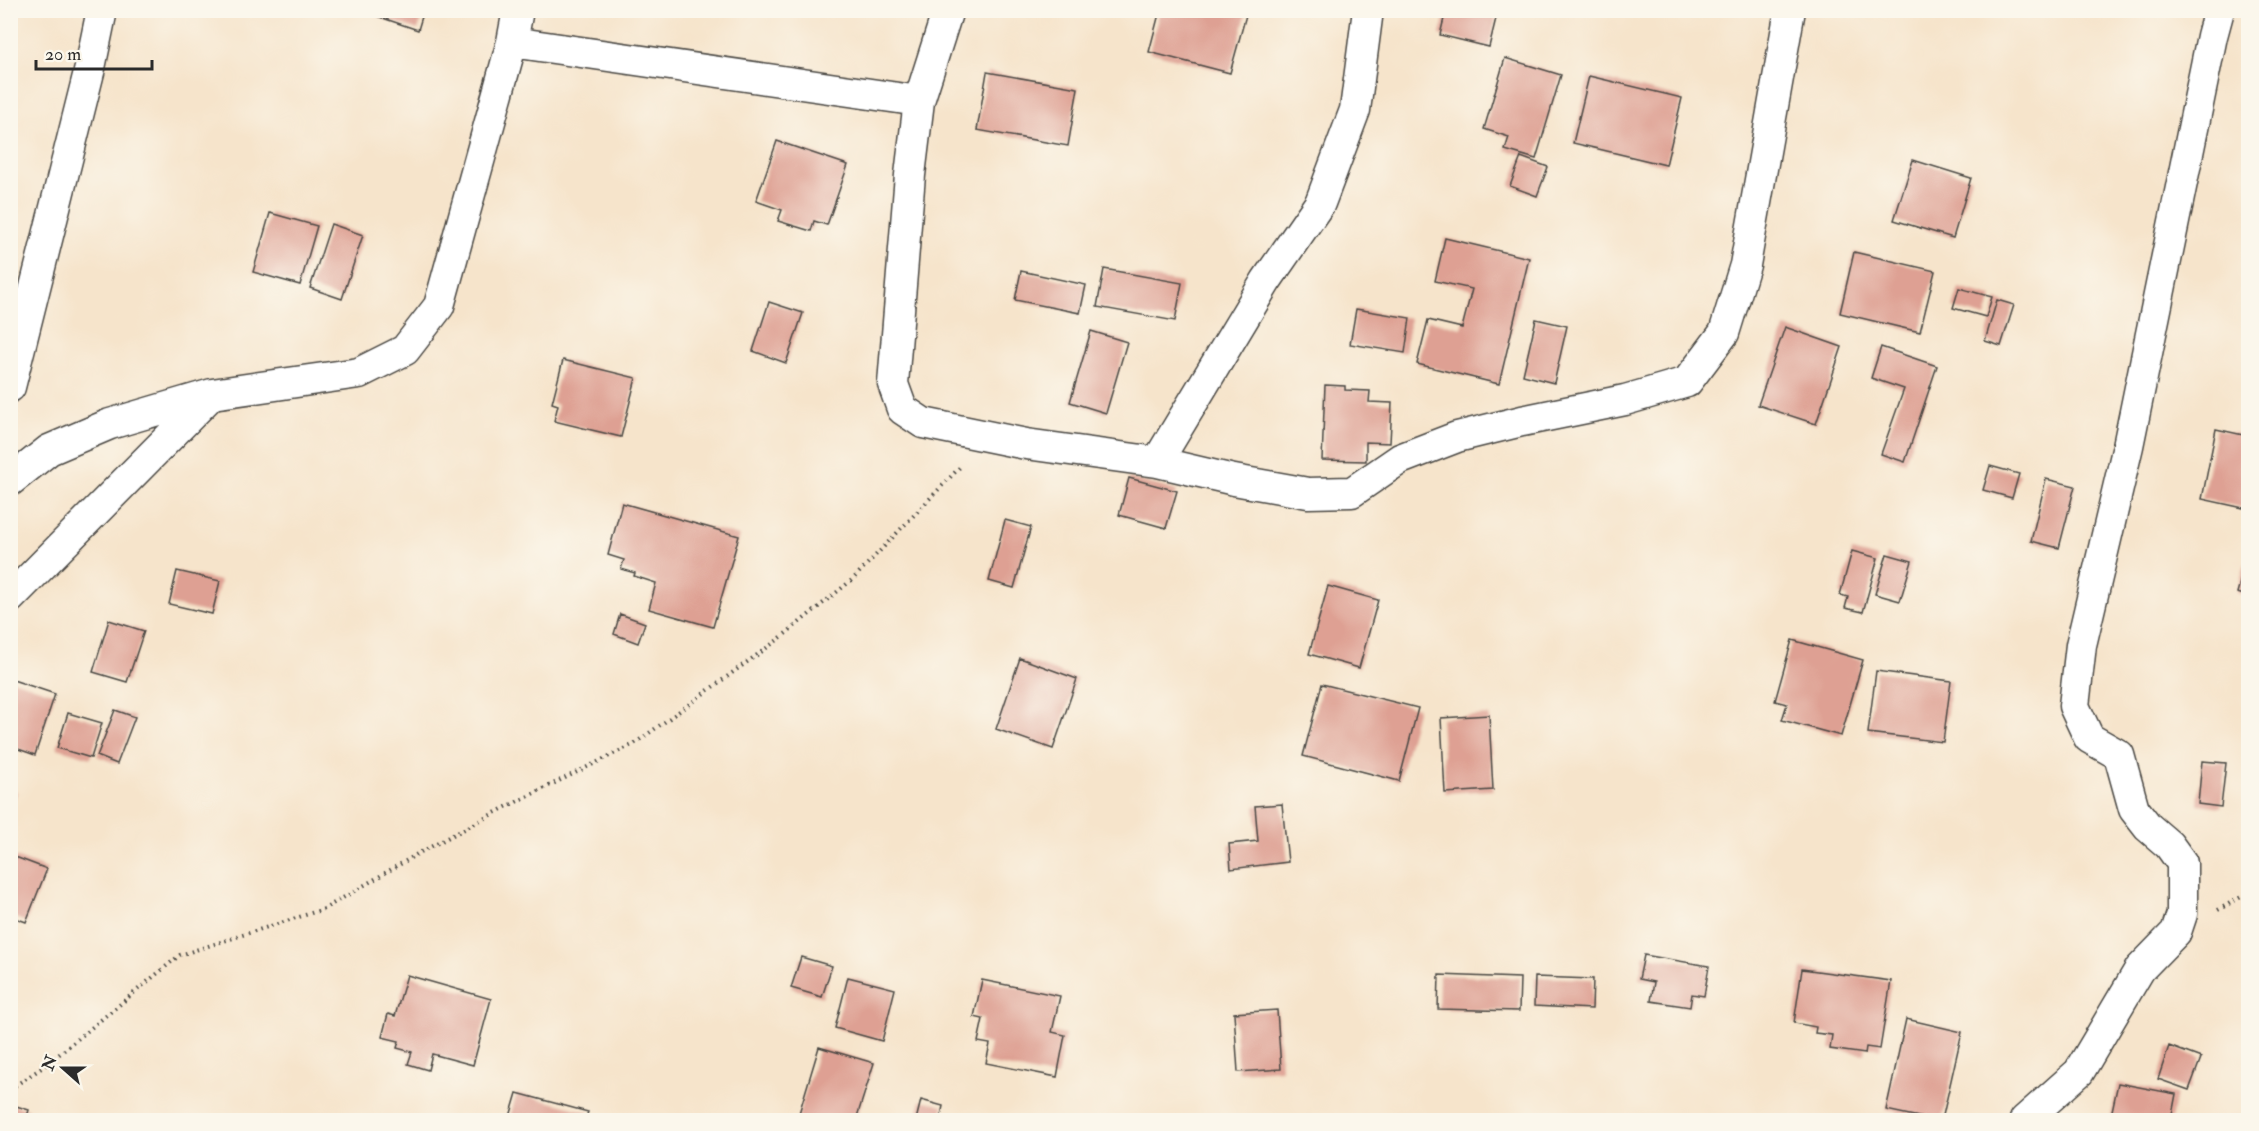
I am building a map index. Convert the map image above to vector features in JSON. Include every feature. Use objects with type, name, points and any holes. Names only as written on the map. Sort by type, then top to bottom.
[{"type":"street","points":[[10,387],[90,68],[102,10]]},
{"type":"street","points":[[10,481],[49,450],[110,424],[212,394],[261,385],[359,373],[405,350],[439,306],[512,42],[518,10]]},
{"type":"street","points":[[948,10],[919,101],[910,175],[893,384],[902,409],[922,423],[988,437],[1157,462],[1234,480],[1308,493],[1352,492],[1400,459],[1457,437],[1625,400],[1687,382],[1724,333],[1745,265],[1790,10]]},
{"type":"street","points":[[1157,462],[1266,281],[1320,203],[1355,110],[1368,10]]},
{"type":"street","points":[[2025,1120],[2079,1072],[2140,969],[2176,932],[2182,914],[2182,863],[2169,845],[2148,827],[2134,809],[2119,755],[2089,738],[2074,706],[2083,634],[2128,446],[2219,10]]},
{"type":"street","points":[[512,42],[919,101]]},
{"type":"street","points":[[10,598],[212,394]]},
{"type":"path","points":[[10,1089],[46,1065],[180,955],[324,909],[419,853],[634,744],[779,639],[853,579],[988,437]]},
{"type":"building","points":[[359,10],[424,10],[418,30]]},
{"type":"building","points":[[1160,10],[1228,10],[1246,15],[1230,73],[1149,52]]},
{"type":"building","points":[[1446,10],[1498,10],[1489,47],[1440,35]]},
{"type":"building","points":[[1505,58],[1561,75],[1536,159],[1505,150],[1509,137],[1484,129]]},
{"type":"building","points":[[987,72],[1078,88],[1068,146],[977,130]]},
{"type":"building","points":[[1589,76],[1682,98],[1666,165],[1573,143]]},
{"type":"building","points":[[777,141],[848,165],[827,225],[814,221],[811,231],[778,221],[782,210],[756,201]]},
{"type":"building","points":[[1521,157],[1548,167],[1537,196],[1510,186]]},
{"type":"building","points":[[1913,160],[1971,178],[1953,238],[1894,220]]},
{"type":"building","points":[[270,213],[317,226],[300,285],[253,272]]},
{"type":"building","points":[[331,224],[363,235],[342,299],[310,288]]},
{"type":"building","points":[[1445,238],[1529,258],[1499,384],[1417,364],[1428,320],[1462,328],[1472,289],[1435,281]]},
{"type":"building","points":[[1854,252],[1935,271],[1920,332],[1840,313]]},
{"type":"building","points":[[1104,269],[1182,283],[1175,321],[1097,307]]},
{"type":"building","points":[[1021,271],[1086,285],[1080,313],[1015,300]]},
{"type":"building","points":[[1959,288],[1992,297],[1986,317],[1953,308]]},
{"type":"building","points":[[1997,300],[2014,305],[2001,346],[1985,341]]},
{"type":"building","points":[[769,302],[803,313],[786,363],[753,351]]},
{"type":"building","points":[[1356,309],[1410,318],[1405,353],[1350,344]]},
{"type":"building","points":[[1536,319],[1567,326],[1554,383],[1523,375]]},
{"type":"building","points":[[1785,327],[1842,347],[1816,424],[1758,405]]},
{"type":"building","points":[[1091,331],[1127,342],[1106,413],[1070,402]]},
{"type":"building","points":[[1881,347],[1937,366],[1905,462],[1881,454],[1904,389],[1871,378]]},
{"type":"building","points":[[563,360],[636,378],[621,437],[554,421],[558,405],[552,403]]},
{"type":"building","points":[[1325,385],[1345,386],[1345,390],[1370,391],[1369,402],[1392,403],[1390,443],[1366,442],[1366,461],[1322,460]]},
{"type":"building","points":[[2216,429],[2248,436],[2248,509],[2202,499]]},
{"type":"building","points":[[1990,466],[2019,474],[2012,498],[1983,490]]},
{"type":"building","points":[[1129,478],[1177,491],[1166,528],[1119,515]]},
{"type":"building","points":[[2046,479],[2075,486],[2059,548],[2031,541]]},
{"type":"building","points":[[622,503],[739,536],[713,627],[649,609],[656,583],[621,569],[624,560],[608,555]]},
{"type":"building","points":[[1005,520],[1031,527],[1014,588],[989,581]]},
{"type":"building","points":[[1852,551],[1878,558],[1863,612],[1845,608],[1848,597],[1840,595]]},
{"type":"building","points":[[1887,554],[1912,561],[1900,601],[1875,594]]},
{"type":"building","points":[[2248,554],[2248,596],[2237,593]]},
{"type":"building","points":[[177,571],[220,581],[212,614],[169,604]]},
{"type":"building","points":[[1328,586],[1378,600],[1359,668],[1309,654]]},
{"type":"building","points":[[620,614],[645,623],[638,643],[614,634]]},
{"type":"building","points":[[109,620],[144,631],[127,682],[93,672]]},
{"type":"building","points":[[1792,640],[1863,660],[1841,736],[1782,720],[1787,704],[1775,701]]},
{"type":"building","points":[[1020,658],[1077,679],[1053,749],[996,729]]},
{"type":"building","points":[[1876,671],[1951,681],[1943,742],[1868,733]]},
{"type":"building","points":[[10,679],[55,694],[35,755],[10,746]]},
{"type":"building","points":[[1322,684],[1418,708],[1399,781],[1303,756]]},
{"type":"building","points":[[115,710],[135,717],[117,764],[97,756]]},
{"type":"building","points":[[68,713],[102,723],[91,758],[57,748]]},
{"type":"building","points":[[1489,715],[1493,790],[1445,793],[1441,718]]},
{"type":"building","points":[[2202,761],[2226,763],[2221,807],[2198,804]]},
{"type":"building","points":[[10,789],[17,792],[11,808],[10,808]]},
{"type":"building","points":[[1282,804],[1288,862],[1231,869],[1229,844],[1258,841],[1255,806]]},
{"type":"building","points":[[10,855],[47,869],[26,922],[10,916]]},
{"type":"building","points":[[1644,955],[1709,966],[1704,996],[1692,994],[1690,1007],[1651,1001],[1654,982],[1639,979]]},
{"type":"building","points":[[801,957],[832,966],[822,997],[791,988]]},
{"type":"building","points":[[1802,969],[1891,981],[1880,1049],[1866,1047],[1865,1054],[1830,1049],[1832,1035],[1815,1033],[1816,1027],[1794,1023]]},
{"type":"building","points":[[407,975],[491,999],[473,1065],[432,1054],[428,1070],[408,1064],[412,1052],[397,1048],[399,1041],[382,1037],[388,1014],[395,1016]]},
{"type":"building","points":[[1439,975],[1520,978],[1519,1011],[1438,1009]]},
{"type":"building","points":[[848,977],[895,989],[882,1041],[835,1028]]},
{"type":"building","points":[[1535,977],[1593,979],[1592,1009],[1534,1006]]},
{"type":"building","points":[[982,980],[1060,996],[1052,1032],[1065,1035],[1057,1077],[986,1063],[990,1044],[978,1042],[983,1019],[974,1017]]},
{"type":"building","points":[[1277,1010],[1281,1069],[1238,1072],[1234,1013]]},
{"type":"building","points":[[1906,1019],[1962,1032],[1942,1120],[1886,1110]]},
{"type":"building","points":[[2169,1046],[2201,1058],[2189,1090],[2158,1079]]},
{"type":"building","points":[[819,1047],[874,1063],[856,1120],[797,1120]]},
{"type":"building","points":[[2118,1083],[2176,1094],[2171,1120],[2110,1120]]},
{"type":"building","points":[[517,1093],[588,1112],[585,1120],[509,1120]]},
{"type":"building","points":[[921,1100],[943,1106],[940,1120],[916,1120]]},
{"type":"building","points":[[10,1104],[29,1110],[26,1120],[10,1120]]}]
